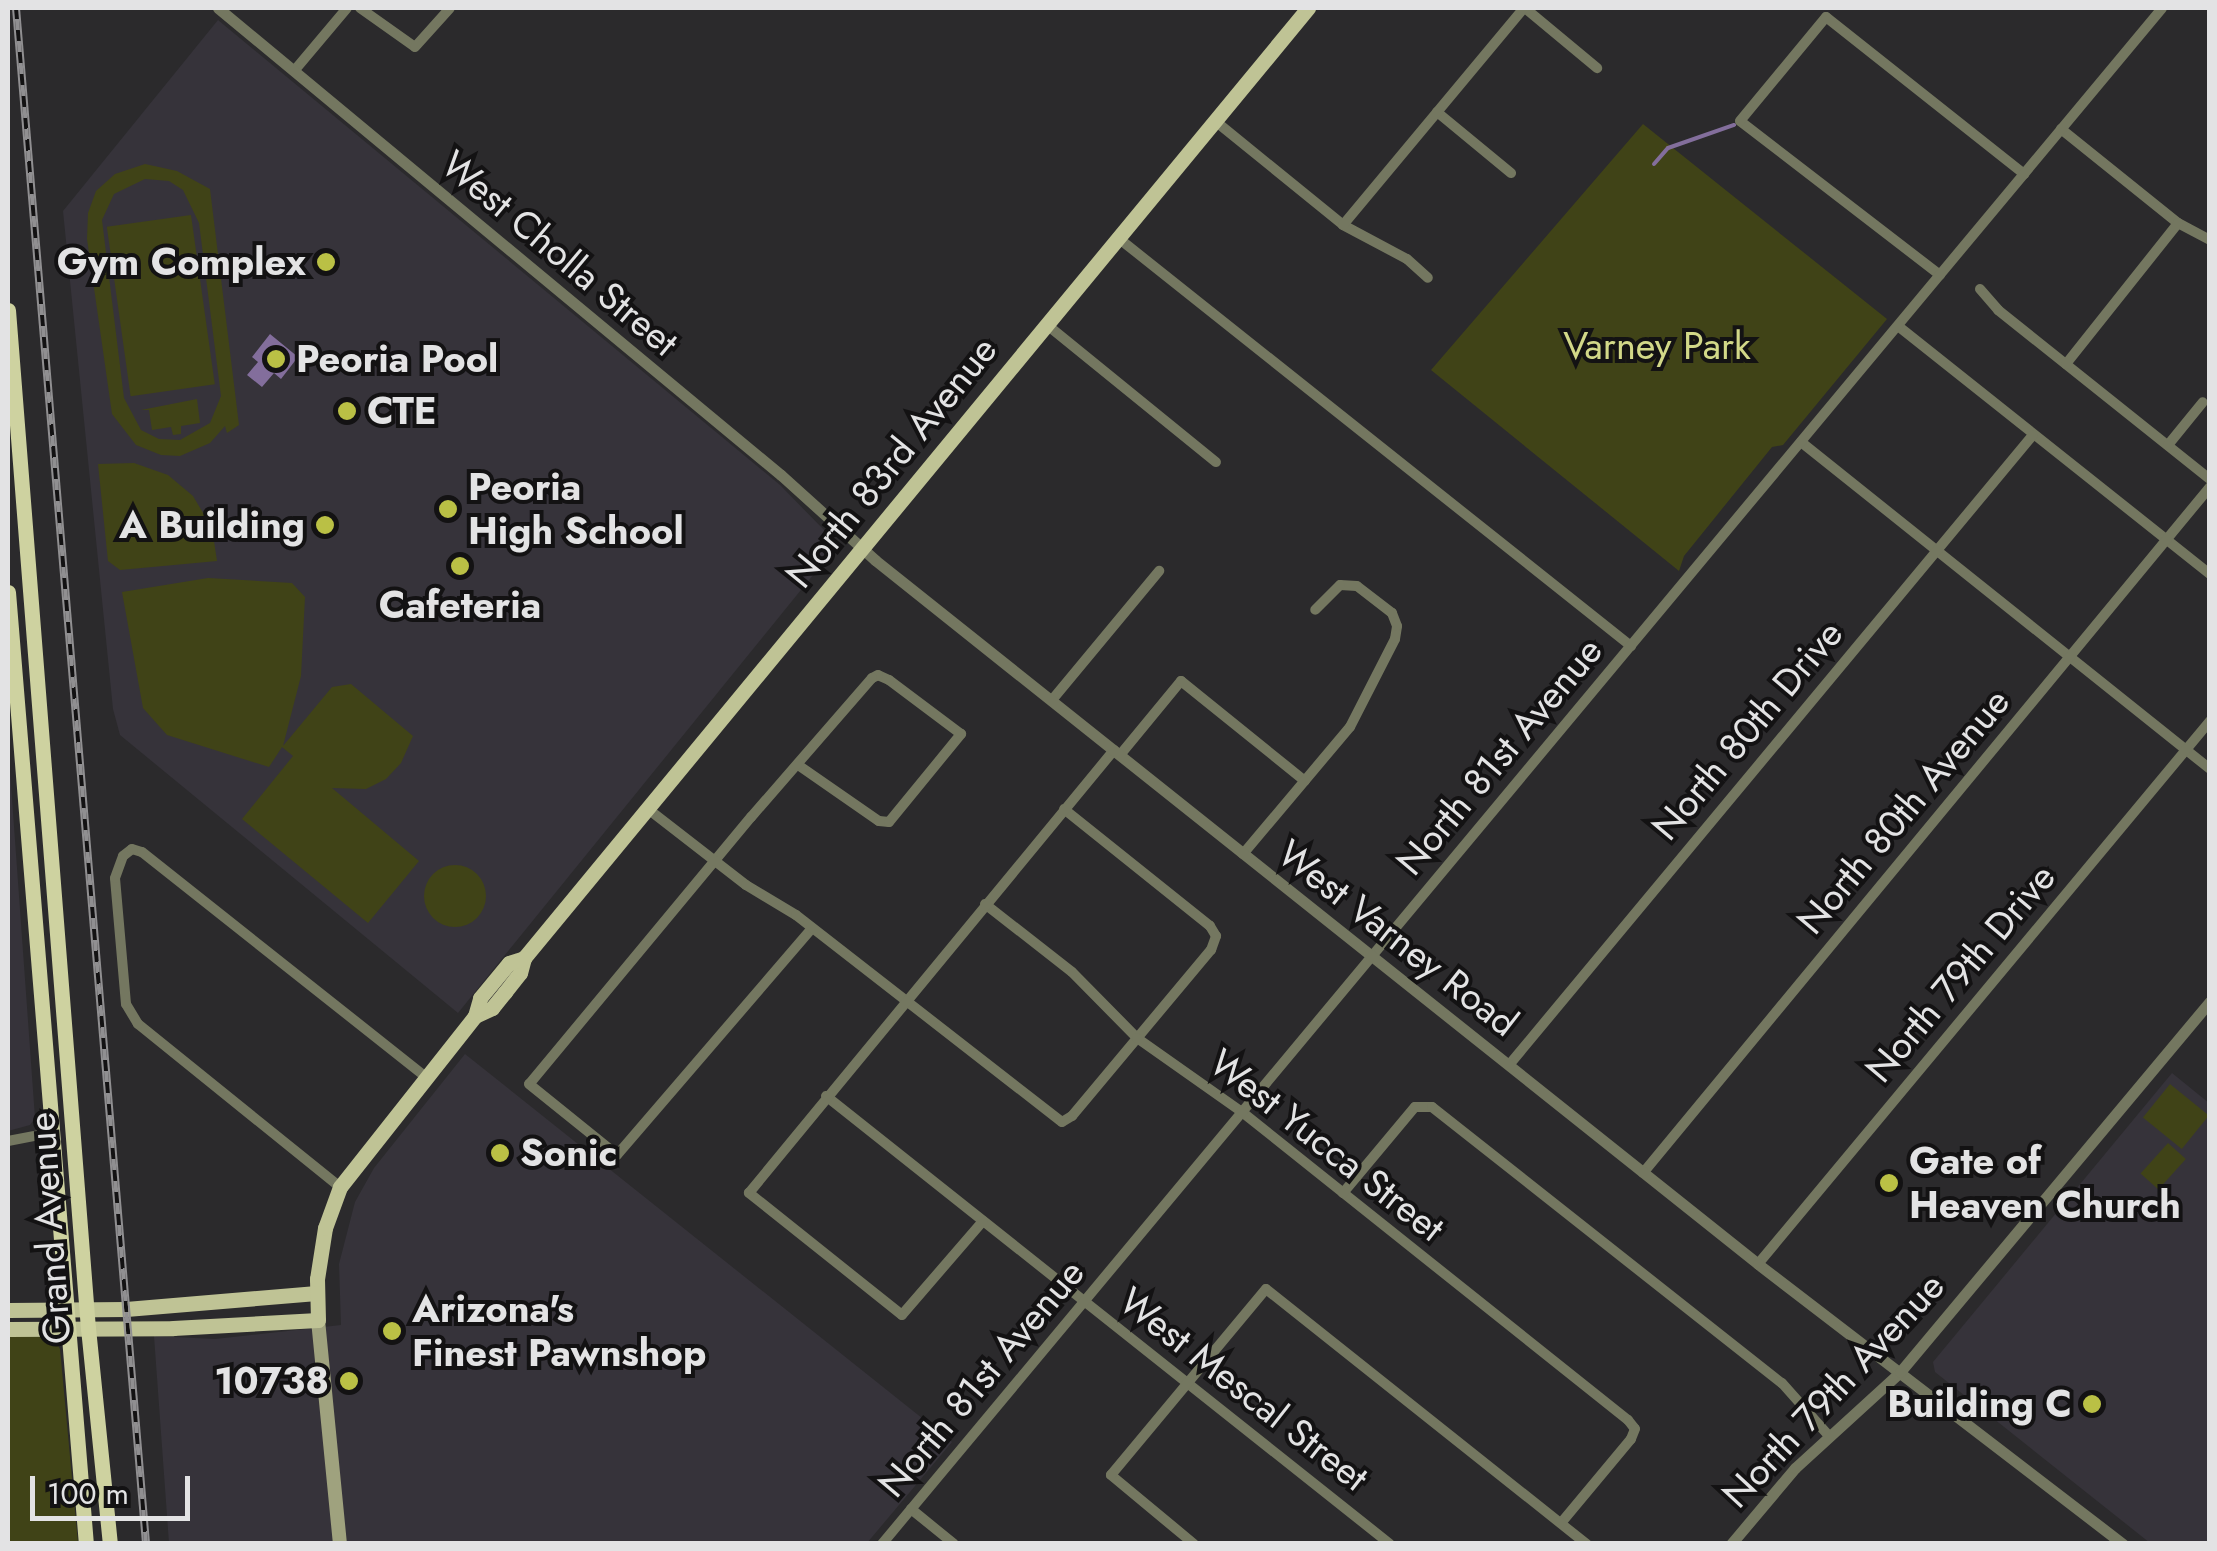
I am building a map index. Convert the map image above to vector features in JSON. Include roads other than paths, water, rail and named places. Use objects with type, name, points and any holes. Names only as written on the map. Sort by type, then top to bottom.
[{"type":"highway","name":"Grand Avenue","points":[[8,310],[11,392],[34,623],[86,1309],[110,1544]]},
{"type":"highway","name":"Grand Avenue","points":[[8,592],[86,1544]]},
{"type":"highway","points":[[38,985],[63,982]]},
{"type":"main road","name":"North 83rd Avenue","points":[[317,1306],[324,1228],[340,1188],[475,1016],[480,998],[509,963],[524,958],[1308,8]]},
{"type":"main road","points":[[8,1310],[317,1306]]},
{"type":"main road","points":[[8,1328],[88,1328],[317,1306]]},
{"type":"main road","points":[[317,1306],[340,1544]]},
{"type":"street","name":"West Cholla Street","points":[[218,8],[781,475],[860,548]]},
{"type":"street","points":[[294,71],[347,8]]},
{"type":"street","points":[[360,8],[415,47],[450,8]]},
{"type":"street","points":[[1343,224],[1524,8],[1597,68]]},
{"type":"street","name":"North 81st Avenue","points":[[882,1544],[2162,8]]},
{"type":"street","points":[[1940,275],[1740,121],[1826,17],[2024,174]]},
{"type":"street","points":[[1437,112],[1511,172]]},
{"type":"street","points":[[1214,120],[1343,224],[1407,259],[1428,278]]},
{"type":"street","points":[[2061,129],[2178,223],[2210,240]]},
{"type":"street","points":[[2066,364],[2178,223]]},
{"type":"street","points":[[1118,237],[1631,646]]},
{"type":"street","points":[[1980,289],[1998,310],[2210,478]]},
{"type":"street","points":[[1046,324],[1216,462]]},
{"type":"street","points":[[1898,326],[2210,574]]},
{"type":"street","points":[[2168,445],[2203,402]]},
{"type":"street","name":"North 80th Drive","points":[[1509,1065],[2033,434]]},
{"type":"street","points":[[1801,442],[2210,770]]},
{"type":"street","name":"North 80th Avenue","points":[[1642,1172],[2210,487]]},
{"type":"street","name":"West Varney Road","points":[[860,548],[1758,1264],[1900,1372]]},
{"type":"street","points":[[1052,700],[1159,571]]},
{"type":"street","points":[[1244,854],[1359,713],[1391,652],[1397,626],[1379,602],[1349,584],[1331,592],[1315,610]]},
{"type":"street","points":[[9,626],[34,623]]},
{"type":"street","points":[[798,766],[879,822],[889,822],[961,734],[878,675],[713,861],[529,1084],[617,1155],[812,928]]},
{"type":"street","points":[[983,1221],[902,1315],[749,1194],[1064,810],[1180,681],[1305,781]]},
{"type":"street","name":"North 79th Drive","points":[[1758,1264],[2210,721]]},
{"type":"street","points":[[648,809],[713,861],[812,928],[1062,1122],[1211,950],[1216,936],[1210,926],[1064,810]]},
{"type":"street","points":[[340,1188],[138,1024],[126,1004],[117,866],[132,849],[142,852],[426,1077]]},
{"type":"street","name":"West Yucca Street","points":[[986,904],[1072,972],[1137,1038],[1242,1112],[1635,1429],[1561,1523]]},
{"type":"street","name":"North 79th Avenue","points":[[1731,1544],[1795,1468],[1900,1372],[2210,1002]]},
{"type":"street","points":[[2198,1015],[2210,1024]]},
{"type":"street","name":"West Mescal Street","points":[[826,1096],[1390,1544]]},
{"type":"street","points":[[1344,1194],[1416,1107],[1424,1104],[1772,1375],[1829,1436]]},
{"type":"street","points":[[8,1141],[50,1133]]},
{"type":"street","points":[[1194,1544],[1111,1475],[1266,1290],[1587,1544]]},
{"type":"street","points":[[1900,1372],[2123,1544]]},
{"type":"street","points":[[910,1509],[954,1544]]},
{"type":"waterway","points":[[1654,164],[1668,148],[1734,125]]},
{"type":"railway","points":[[16,8],[146,1544]]},
{"type":"place","name":"Gym Complex","points":[[326,262]]},
{"type":"place","name":"Peoria Pool","points":[[276,359]]},
{"type":"place","name":"CTE","points":[[347,411]]},
{"type":"place","name":"Peoria High School","points":[[448,509]]},
{"type":"place","name":"A Building","points":[[325,525]]},
{"type":"place","name":"Cafeteria","points":[[460,566]]},
{"type":"place","name":"Sonic","points":[[500,1153]]},
{"type":"place","name":"Gate of Heaven Church","points":[[1889,1183]]},
{"type":"place","name":"Arizona's Finest Pawnshop","points":[[392,1331]]},
{"type":"place","name":"10738","points":[[349,1381]]},
{"type":"place","name":"Building C","points":[[2092,1404]]},
{"type":"park label","name":"Varney Park","points":[[1657,346]]}]
